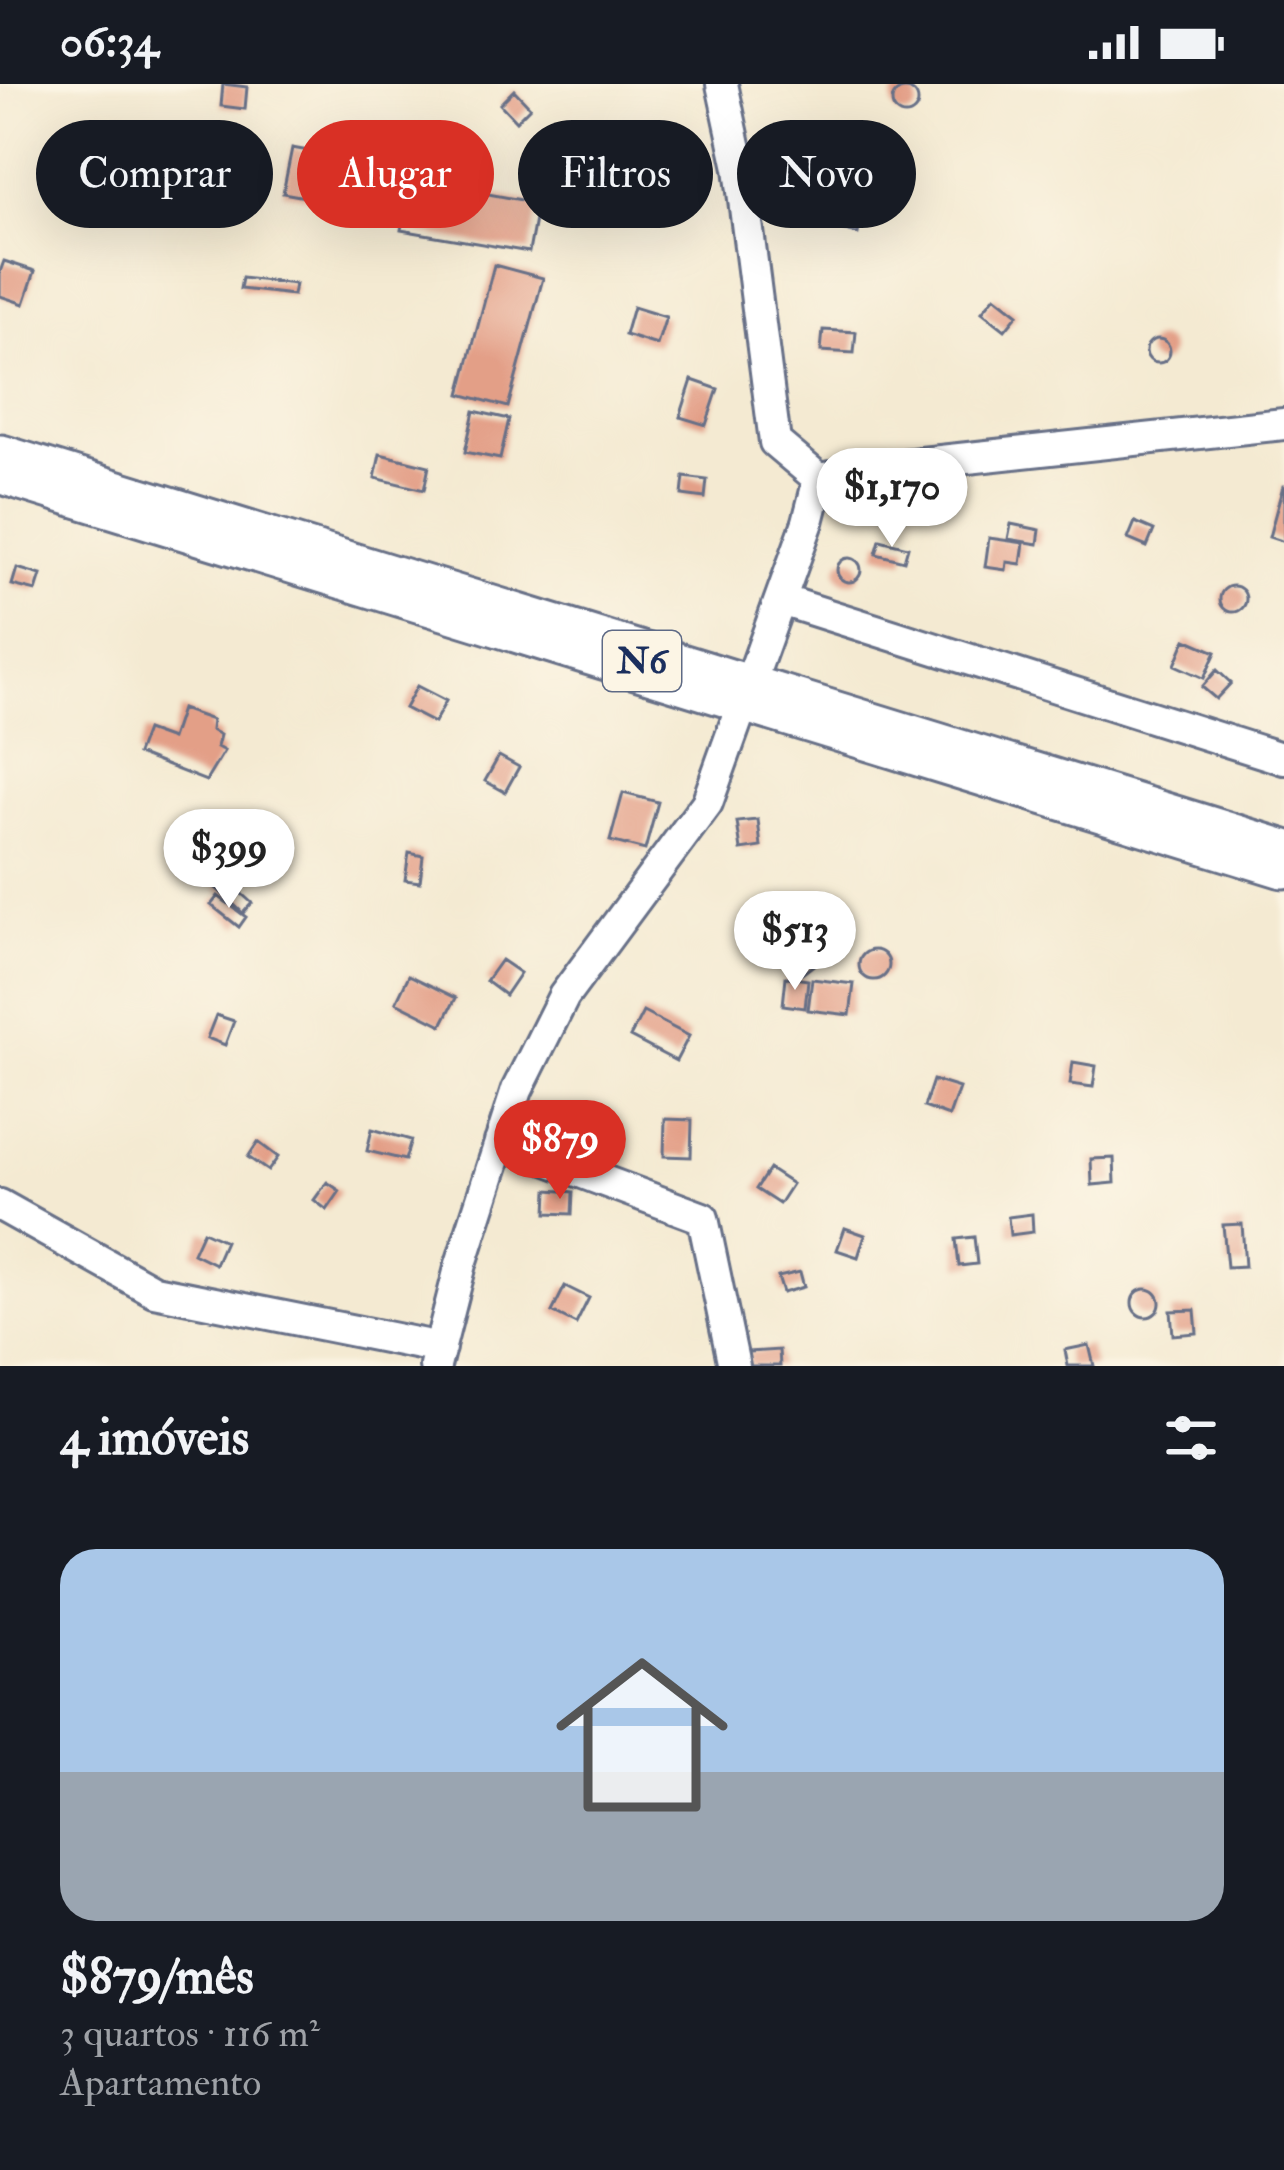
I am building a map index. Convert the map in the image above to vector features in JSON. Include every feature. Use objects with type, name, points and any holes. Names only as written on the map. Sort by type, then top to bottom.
[{"type":"highway","name":"N6","points":[[10,472],[513,620],[1284,859]]},
{"type":"street","points":[[722,84],[740,168],[775,442],[819,479],[903,465],[1284,424]]},
{"type":"street","points":[[0,1205],[154,1291],[438,1357],[461,1264],[517,1090],[564,996],[707,803],[808,522],[819,479]]},
{"type":"street","points":[[781,600],[1284,759]]},
{"type":"street","points":[[500,1142],[703,1218],[734,1366]]},
{"type":"building","points":[[223,84],[247,87],[245,109],[221,106]]},
{"type":"building","points":[[905,89],[918,102],[905,115],[892,102]]},
{"type":"building","points":[[514,90],[530,107],[516,121],[500,104]]},
{"type":"building","points":[[292,148],[297,149],[297,196],[283,193]]},
{"type":"building","points":[[494,195],[518,199],[518,228],[533,228],[529,252],[401,230],[494,228]]},
{"type":"building","points":[[4,261],[35,271],[24,304],[0,296]]},
{"type":"building","points":[[494,265],[543,278],[508,407],[460,394]]},
{"type":"building","points":[[242,278],[295,284],[293,295],[240,289]]},
{"type":"building","points":[[995,296],[1018,314],[1005,330],[982,312]]},
{"type":"building","points":[[633,307],[666,317],[657,345],[625,335]]},
{"type":"building","points":[[823,330],[856,332],[854,353],[821,351]]},
{"type":"building","points":[[1158,339],[1170,351],[1158,363],[1146,351]]},
{"type":"building","points":[[692,380],[718,389],[706,425],[680,417]]},
{"type":"building","points":[[474,411],[509,419],[500,459],[465,452]]},
{"type":"building","points":[[380,454],[429,466],[424,490],[375,478]]},
{"type":"building","points":[[684,477],[707,480],[705,498],[682,495]]},
{"type":"building","points":[[1284,486],[1284,542],[1269,537]]},
{"type":"building","points":[[1135,522],[1154,530],[1147,547],[1128,539]]},
{"type":"building","points":[[1011,524],[1040,530],[1038,544],[1008,539]]},
{"type":"building","points":[[989,538],[1024,543],[1021,564],[1007,562],[1006,570],[985,567]]},
{"type":"building","points":[[880,540],[908,547],[904,561],[876,554]]},
{"type":"building","points":[[849,558],[861,570],[849,582],[837,570]]},
{"type":"building","points":[[17,568],[41,575],[36,591],[12,585]]},
{"type":"building","points":[[1233,586],[1243,589],[1243,609],[1233,612],[1223,609],[1220,599],[1223,589]]},
{"type":"building","points":[[1186,639],[1216,652],[1204,678],[1175,665]]},
{"type":"building","points":[[1217,670],[1231,683],[1216,699],[1202,687]]},
{"type":"building","points":[[417,686],[446,701],[434,723],[405,708]]},
{"type":"building","points":[[181,709],[212,720],[211,730],[220,735],[217,747],[224,751],[206,781],[137,754],[146,730],[171,739]]},
{"type":"building","points":[[499,756],[519,767],[505,792],[485,781]]},
{"type":"building","points":[[623,793],[658,802],[645,850],[610,841]]},
{"type":"building","points":[[275,820],[285,824],[289,834],[285,844],[275,848],[265,844],[261,834],[265,824]]},
{"type":"building","points":[[758,820],[761,847],[741,850],[737,822]]},
{"type":"building","points":[[409,853],[423,856],[420,882],[405,880]]},
{"type":"building","points":[[225,879],[252,903],[243,913],[216,888]]},
{"type":"building","points":[[218,896],[246,917],[239,927],[211,905]]},
{"type":"building","points":[[806,944],[819,961],[802,974],[789,958]]},
{"type":"building","points":[[874,950],[889,965],[874,980],[859,965]]},
{"type":"building","points":[[501,960],[520,973],[505,995],[486,981]]},
{"type":"building","points":[[409,975],[456,998],[442,1025],[396,1002]]},
{"type":"building","points":[[786,977],[808,980],[805,1008],[783,1005]]},
{"type":"building","points":[[812,979],[854,984],[850,1015],[808,1010]]},
{"type":"building","points":[[643,1012],[689,1036],[676,1061],[630,1037]]},
{"type":"building","points":[[216,1015],[234,1021],[225,1045],[207,1038]]},
{"type":"building","points":[[1073,1062],[1096,1066],[1093,1087],[1070,1084]]},
{"type":"building","points":[[933,1080],[959,1088],[949,1116],[924,1107]]},
{"type":"building","points":[[665,1119],[692,1120],[691,1157],[664,1156]]},
{"type":"building","points":[[372,1129],[411,1140],[405,1160],[367,1151]]},
{"type":"building","points":[[258,1142],[278,1157],[268,1171],[248,1157]]},
{"type":"building","points":[[1114,1158],[1115,1183],[1092,1185],[1091,1159]]},
{"type":"building","points":[[769,1169],[792,1184],[779,1204],[756,1189]]},
{"type":"building","points":[[327,1182],[340,1191],[327,1210],[314,1200]]},
{"type":"building","points":[[548,1190],[573,1192],[572,1214],[547,1213]]},
{"type":"building","points":[[1032,1214],[1033,1232],[1010,1235],[1008,1217]]},
{"type":"building","points":[[1242,1224],[1245,1266],[1227,1267],[1223,1225]]},
{"type":"building","points":[[845,1228],[865,1235],[858,1257],[837,1250]]},
{"type":"building","points":[[203,1231],[225,1241],[215,1264],[193,1253]]},
{"type":"building","points":[[974,1237],[977,1264],[959,1266],[956,1239]]},
{"type":"building","points":[[800,1272],[804,1287],[783,1293],[778,1277]]},
{"type":"building","points":[[565,1286],[589,1298],[576,1324],[552,1312]]},
{"type":"building","points":[[1146,1289],[1156,1293],[1160,1303],[1156,1313],[1146,1317],[1136,1313],[1132,1303],[1136,1293]]},
{"type":"building","points":[[1195,1310],[1197,1333],[1173,1335],[1171,1311]]},
{"type":"building","points":[[1089,1345],[1094,1366],[1068,1366],[1065,1350]]},
{"type":"building","points":[[779,1350],[780,1366],[749,1366],[748,1352]]}]
